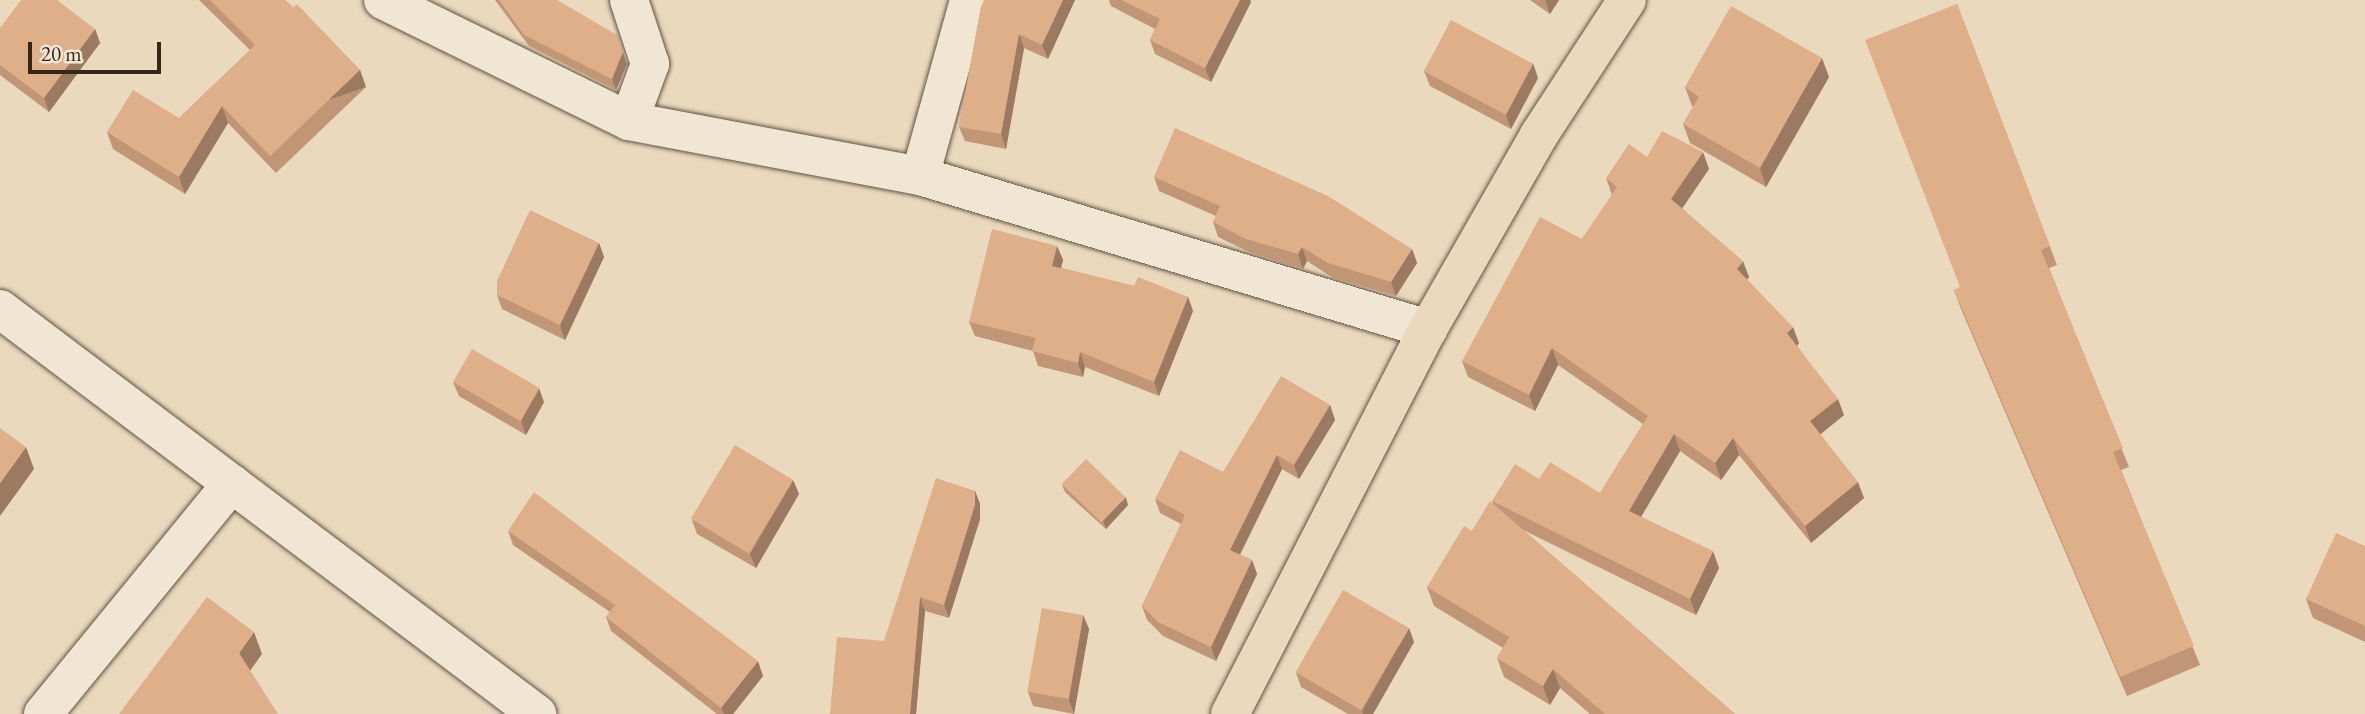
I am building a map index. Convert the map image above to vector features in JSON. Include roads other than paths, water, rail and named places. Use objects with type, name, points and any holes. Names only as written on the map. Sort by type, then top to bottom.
[{"type":"main road","points":[[1230,714],[1428,329],[1539,135],[1627,0]]},
{"type":"street","points":[[383,0],[629,121],[920,176],[1428,329]]},
{"type":"street","points":[[629,0],[650,64],[629,121]]},
{"type":"street","points":[[920,176],[969,0]]},
{"type":"street","points":[[0,309],[537,714]]},
{"type":"street","points":[[43,714],[232,483]]}]
